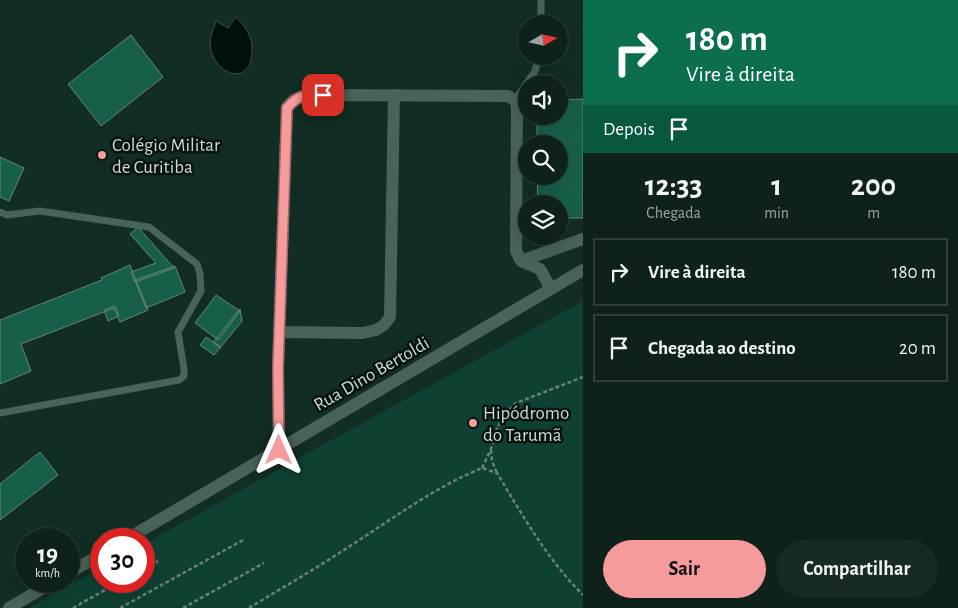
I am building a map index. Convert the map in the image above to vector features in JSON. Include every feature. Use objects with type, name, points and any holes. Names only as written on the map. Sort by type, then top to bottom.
[{"type":"street","points":[[279,450],[279,332],[287,108],[294,100],[305,95],[508,96],[515,100],[517,107],[516,251],[521,260],[540,269],[551,289]]},
{"type":"street","points":[[279,332],[362,332],[376,330],[384,325],[390,316],[394,95]]},
{"type":"street","points":[[521,260],[583,239]]},
{"type":"street","name":"Rua Dino Bertoldi","points":[[146,528],[583,270]]},
{"type":"street","points":[[9,608],[35,593]]},
{"type":"lane","points":[[541,0],[542,15]]},
{"type":"lane","points":[[515,100],[535,71],[537,65]]},
{"type":"lane","points":[[0,212],[7,214],[40,211],[149,227],[197,264],[200,274],[201,291],[178,332],[184,369],[184,376],[179,380],[0,413]]},
{"type":"path","points":[[583,377],[516,403],[504,414],[497,428],[492,449],[492,461],[496,473],[543,548],[564,575],[583,595]]},
{"type":"path","points":[[249,608],[336,556],[430,494],[482,468],[492,449]]},
{"type":"path","points":[[482,468],[496,473]]},
{"type":"path","points":[[120,608],[245,538]]},
{"type":"path","points":[[183,608],[264,563]]},
{"type":"path","points":[[73,608],[100,593]]},
{"type":"green space","name":"Hipódromo do Tarumã","points":[[583,301],[583,608],[29,608],[56,593],[80,593],[80,580],[90,574],[90,593],[155,593],[155,538]]},
{"type":"shaded area","points":[[236,17],[247,30],[252,47],[251,61],[245,70],[238,74],[230,73],[221,68],[215,60],[211,49],[211,36],[216,21],[228,28]]},
{"type":"building","points":[[131,35],[163,77],[101,126],[68,84]]},
{"type":"building","points":[[583,99],[583,218],[568,218],[568,195],[538,195],[537,185],[568,185],[568,135],[537,135],[537,125],[568,125],[568,100]]},
{"type":"building","points":[[0,157],[24,168],[9,201],[0,197]]},
{"type":"building","points":[[138,227],[174,268],[135,282],[131,272],[156,263],[130,234]]},
{"type":"building","points":[[130,265],[148,310],[120,322],[114,308],[21,344],[31,371],[0,384],[0,320],[102,280],[101,278]]},
{"type":"building","points":[[175,266],[185,292],[146,308],[135,280]]},
{"type":"building","points":[[216,295],[240,311],[218,340],[195,323]]},
{"type":"building","points":[[115,306],[119,316],[108,321],[104,310]]},
{"type":"building","points":[[240,309],[242,321],[220,348],[213,342]]},
{"type":"building","points":[[206,337],[221,347],[214,355],[200,345]]},
{"type":"building","points":[[40,452],[58,475],[0,520],[0,484]]},
{"type":"place","name":"Colégio Militar de Curitiba","points":[[102,155]]},
{"type":"place","name":"Hipódromo do Tarumã","points":[[473,423]]},
{"type":"route","points":[[279,450],[278,368],[287,108],[294,100],[305,95],[323,95]]}]
